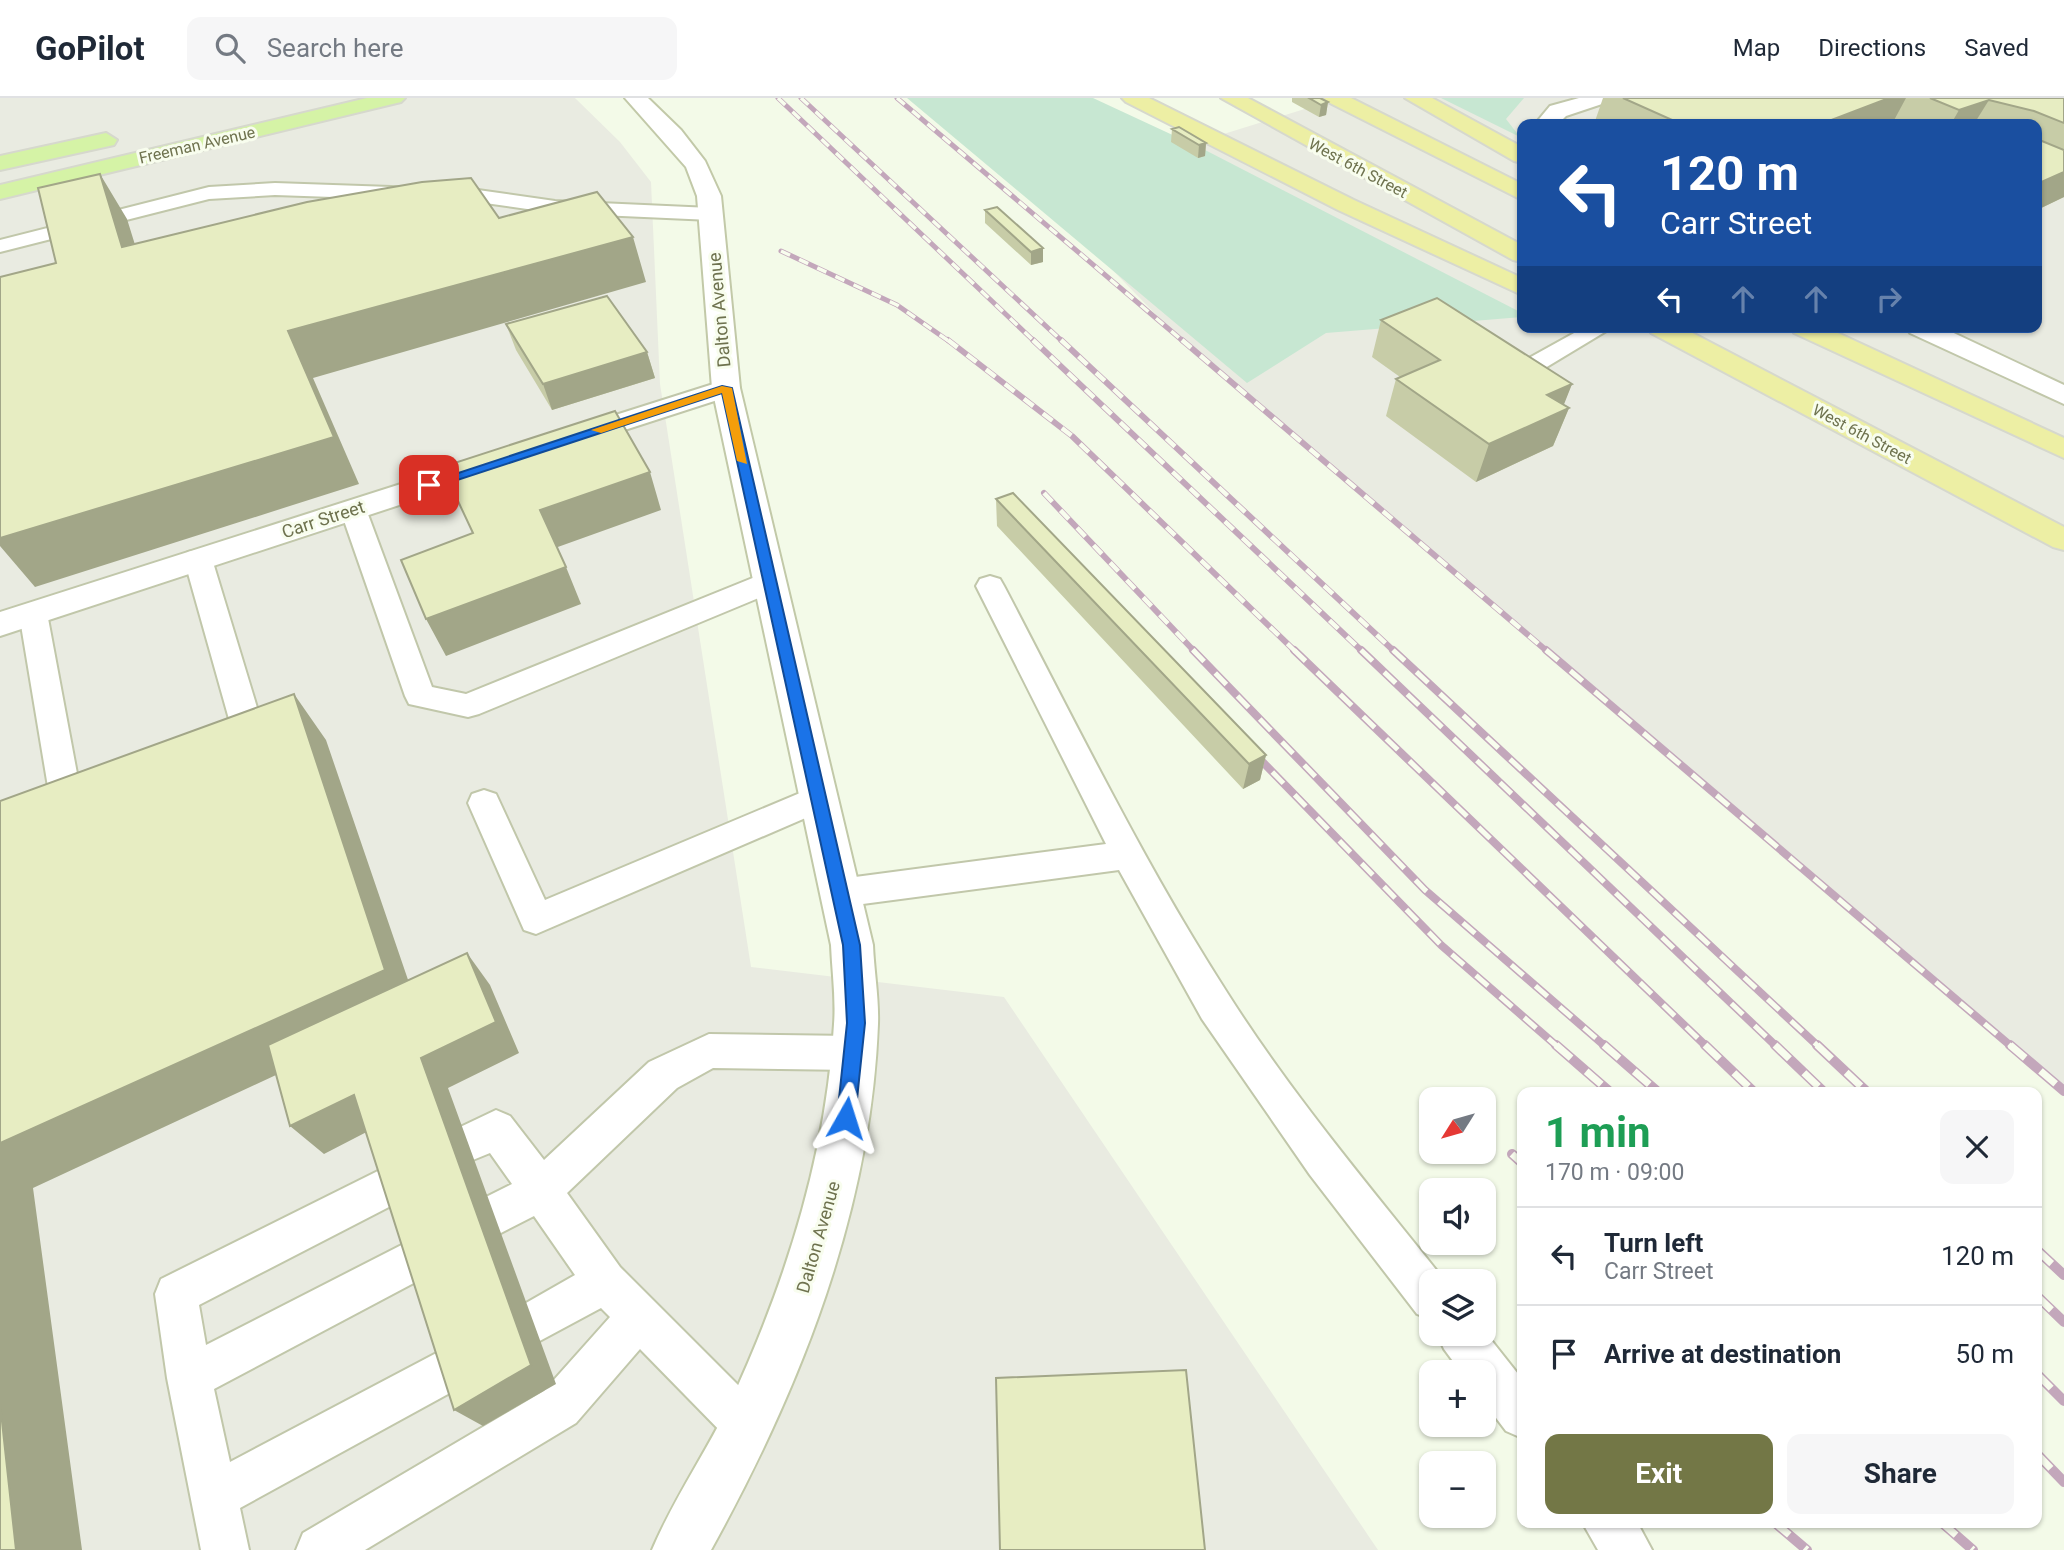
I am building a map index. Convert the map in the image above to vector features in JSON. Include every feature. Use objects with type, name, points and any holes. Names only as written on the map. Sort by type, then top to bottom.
[{"type":"highway","points":[[1133,98],[1517,285]]},
{"type":"highway","name":"West 6th Street","points":[[1232,98],[1517,253]]},
{"type":"highway","points":[[1335,98],[1517,190]]},
{"type":"highway","points":[[1416,98],[1517,153]]},
{"type":"highway","name":"West 6th Street","points":[[1670,333],[2064,540]]},
{"type":"highway","points":[[1827,335],[2064,449]]},
{"type":"main road","name":"Freeman Avenue","points":[[0,192],[394,98]]},
{"type":"main road","name":"Dalton Avenue","points":[[636,98],[673,135],[697,166],[709,196],[726,388],[852,945],[856,1023],[844,1140],[821,1237],[785,1343],[712,1496],[680,1550]]},
{"type":"main road","points":[[1551,119],[1559,111],[1601,98]]},
{"type":"main road","name":"Freeman Avenue","points":[[0,163],[123,136]]},
{"type":"main road","points":[[1932,333],[2064,396]]},
{"type":"main road","name":"Carr Street","points":[[0,624],[726,388]]},
{"type":"lane","points":[[0,246],[208,194],[275,189],[478,196],[555,207],[711,214]]},
{"type":"lane","points":[[1537,363],[1591,333]]},
{"type":"lane","points":[[354,509],[421,696],[468,706],[770,582]]},
{"type":"lane","points":[[198,559],[252,744]]},
{"type":"lane","points":[[990,586],[1128,855],[1216,1007],[1324,1161],[1419,1282]]},
{"type":"lane","points":[[33,613],[68,811]]},
{"type":"lane","points":[[484,803],[536,919],[819,798]]},
{"type":"lane","points":[[840,893],[1128,855]]},
{"type":"lane","points":[[495,1215],[541,1190],[663,1074],[709,1051],[852,1053]]},
{"type":"lane","points":[[468,1143],[496,1129],[605,1282],[746,1424]]},
{"type":"lane","points":[[225,1550],[189,1378],[176,1294],[402,1179]]},
{"type":"lane","points":[[189,1378],[428,1253]]},
{"type":"lane","points":[[534,1322],[605,1282]]},
{"type":"lane","points":[[320,1550],[560,1407],[639,1317]]},
{"type":"lane","points":[[1468,1346],[1517,1409]]},
{"type":"lane","points":[[215,1496],[463,1361]]},
{"type":"lane","points":[[1611,1528],[1628,1550]]},
{"type":"shaded area","points":[[0,98],[575,98],[620,142],[651,182],[660,384],[751,967],[1004,997],[1378,1550],[0,1550]]},
{"type":"shaded area","points":[[1340,98],[2064,98],[2064,1091],[1175,334],[1047,203],[1140,160]]},
{"type":"green space","points":[[907,98],[1093,98],[1207,151],[1517,310],[1517,317],[1326,333],[1247,383]]},
{"type":"green space","points":[[1441,98],[1524,98],[1506,119],[1517,136]]},
{"type":"building","points":[[1309,98],[1320,98],[1328,102],[1321,105]]},
{"type":"building","points":[[1623,98],[1889,98],[1834,119],[1670,119]]},
{"type":"building","points":[[1930,98],[2064,98],[2064,123],[2034,111],[1989,100],[1959,110]]},
{"type":"building","points":[[1179,127],[1206,143],[1199,145],[1172,129]]},
{"type":"building","points":[[2042,141],[2064,150],[2064,172],[2042,182]]},
{"type":"building","points":[[100,174],[122,247],[307,202],[422,182],[471,178],[499,218],[597,192],[633,237],[288,331],[334,437],[0,538],[0,277],[56,263],[38,188]]},
{"type":"building","points":[[997,207],[1043,248],[1031,252],[985,210]]},
{"type":"building","points":[[607,296],[647,352],[543,384],[506,324]]},
{"type":"building","points":[[1437,298],[1572,384],[1547,395],[1569,408],[1489,444],[1396,379],[1440,360],[1381,320]]},
{"type":"building","points":[[615,411],[650,472],[540,510],[566,567],[426,619],[401,560],[473,533],[442,467]]},
{"type":"building","points":[[1013,493],[1266,755],[1249,764],[996,499]]},
{"type":"building","points":[[294,694],[385,970],[0,1143],[0,801]]},
{"type":"building","points":[[467,953],[496,1022],[421,1058],[531,1365],[454,1410],[354,1095],[290,1126],[268,1045]]},
{"type":"building","points":[[1186,1370],[1205,1550],[1000,1550],[996,1378]]},
{"type":"building","points":[[0,1403],[16,1550],[0,1550]]},
{"type":"railway","points":[[778,98],[1035,342]]},
{"type":"railway","points":[[801,98],[1063,342]]},
{"type":"railway","points":[[897,98],[1184,342]]},
{"type":"railway","points":[[781,251],[897,305],[950,342]]},
{"type":"railway","points":[[948,340],[1072,436],[1296,652]]},
{"type":"railway","points":[[1033,340],[1363,652]]},
{"type":"railway","points":[[1061,340],[1395,652]]},
{"type":"railway","points":[[1182,340],[1548,652]]},
{"type":"railway","points":[[1044,493],[1195,652]]},
{"type":"railway","points":[[1193,650],[1425,890],[1606,1047]]},
{"type":"railway","points":[[1294,650],[1707,1047]]},
{"type":"railway","points":[[1361,650],[1777,1047]]},
{"type":"railway","points":[[1393,650],[1819,1047]]},
{"type":"railway","points":[[1546,650],[2012,1047]]},
{"type":"railway","points":[[1250,749],[1441,945],[1558,1047]]},
{"type":"railway","points":[[1556,1045],[1604,1087]]},
{"type":"railway","points":[[1604,1045],[1652,1087]]},
{"type":"railway","points":[[1705,1045],[1749,1087]]},
{"type":"railway","points":[[1775,1045],[1819,1087]]},
{"type":"railway","points":[[1817,1045],[1862,1087]]},
{"type":"railway","points":[[2010,1045],[2064,1091]]},
{"type":"railway","points":[[1512,1154],[1517,1158]]},
{"type":"railway","points":[[2042,1255],[2064,1275]]},
{"type":"railway","points":[[2042,1301],[2064,1322]]},
{"type":"railway","points":[[2042,1379],[2064,1401]]},
{"type":"railway","points":[[2042,1459],[2064,1482]]},
{"type":"railway","points":[[1781,1528],[1807,1550]]},
{"type":"railway","points":[[1948,1528],[1973,1550]]},
{"type":"slow traffic","points":[[597,430],[726,388],[743,461]]},
{"type":"route","points":[[429,485],[726,388],[852,945],[856,1023],[846,1118]]}]
